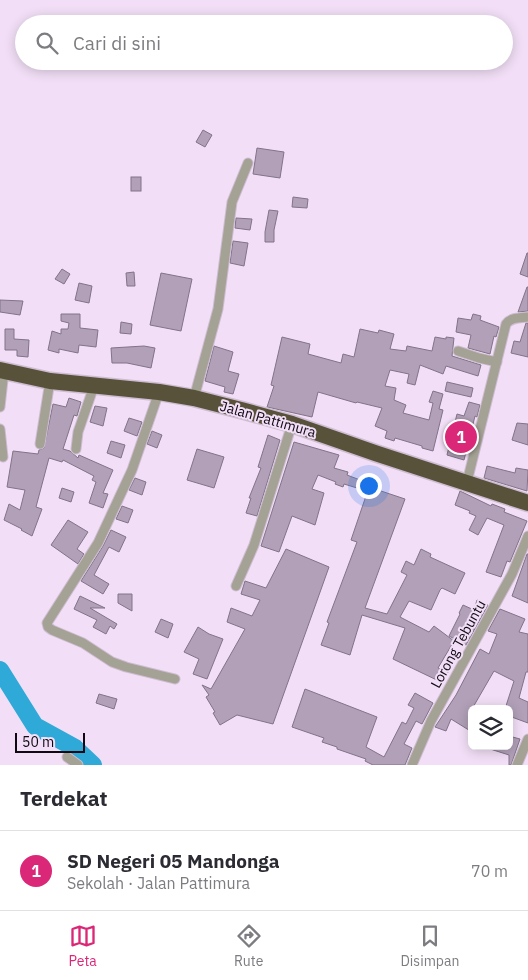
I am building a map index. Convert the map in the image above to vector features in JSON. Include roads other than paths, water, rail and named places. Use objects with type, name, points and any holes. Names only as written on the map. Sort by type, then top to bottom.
[{"type":"highway","name":"Jalan Pattimura","points":[[2,371],[50,381],[159,392],[194,398],[292,424],[528,503]]},
{"type":"street","points":[[194,398],[218,310],[232,202],[248,163]]},
{"type":"street","points":[[467,482],[496,362],[508,321],[515,318],[528,317]]},
{"type":"street","points":[[458,351],[496,362]]},
{"type":"street","points":[[0,407],[2,371]]},
{"type":"street","points":[[40,444],[50,381]]},
{"type":"street","points":[[76,449],[78,432],[94,386]]},
{"type":"street","points":[[159,392],[132,470],[98,542],[47,623],[48,627],[52,630],[83,643],[112,662],[175,679]]},
{"type":"street","points":[[236,586],[254,544],[292,424]]},
{"type":"street","points":[[0,430],[3,457]]},
{"type":"street","name":"Lorong Tebuntu","points":[[412,765],[431,721],[512,574],[528,536]]},
{"type":"street","points":[[517,765],[528,739]]},
{"type":"street","points":[[67,757],[78,765]]},
{"type":"waterway","points":[[0,670],[35,726],[75,748],[93,765]]},
{"type":"place","name":"SD Negeri 05 Mandonga","points":[[461,437]]}]
